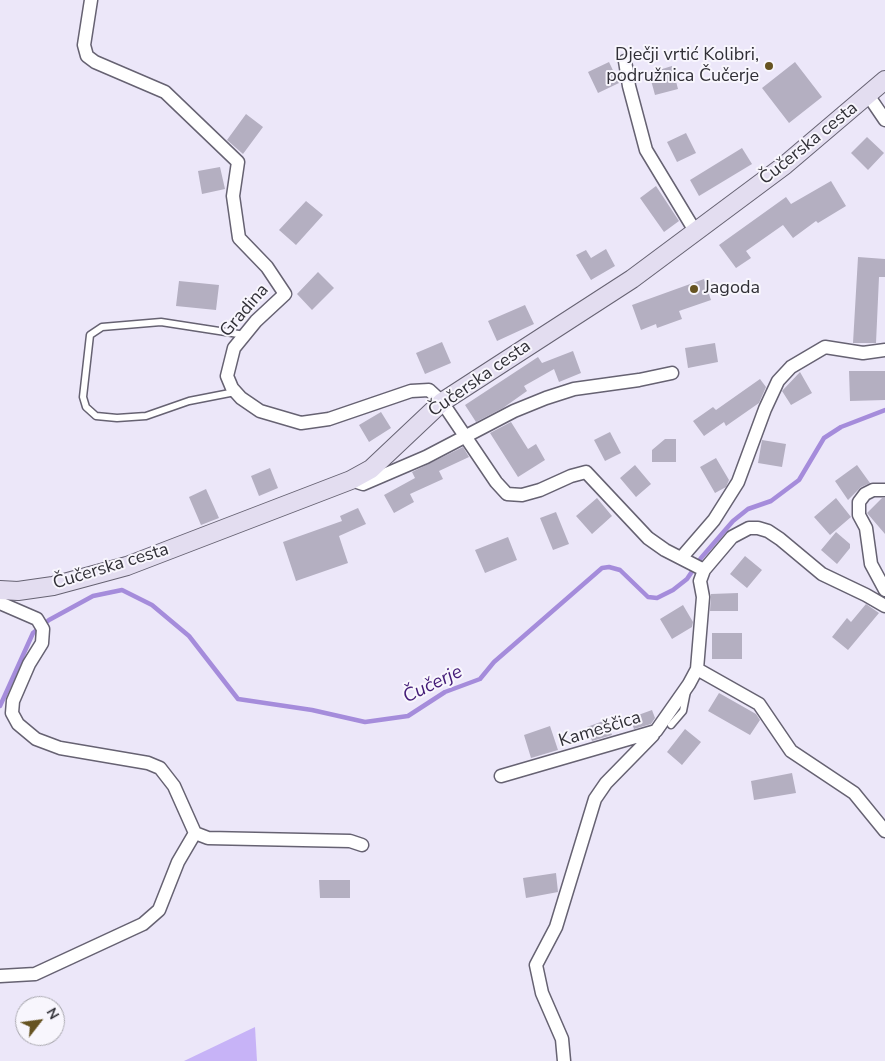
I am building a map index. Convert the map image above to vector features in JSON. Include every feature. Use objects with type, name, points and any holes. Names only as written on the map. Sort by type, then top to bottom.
[{"type":"street","name":"Gradina","points":[[91,0],[84,45],[87,56],[95,62],[165,92],[238,162],[233,196],[239,238],[267,268],[285,294],[234,348],[228,365],[227,376],[235,392]]},
{"type":"street","points":[[625,61],[629,86],[646,150],[695,231]]},
{"type":"street","name":"Čučerska cesta","points":[[0,590],[53,586],[127,566],[351,480],[371,469],[442,402],[632,279],[785,166],[885,80]]},
{"type":"street","points":[[868,95],[885,120]]},
{"type":"street","points":[[694,565],[714,520],[738,482],[765,409],[778,382],[791,367],[825,347],[863,353],[885,350]]},
{"type":"street","points":[[351,480],[363,484],[426,457],[514,411],[574,389],[639,380],[672,373]]},
{"type":"street","points":[[235,392],[260,410],[301,422],[329,418],[411,391],[430,390],[442,402],[507,494],[522,495],[540,490],[571,476],[586,472],[648,538],[665,550],[694,565]]},
{"type":"street","points":[[885,490],[873,490],[865,494],[859,502],[859,515],[866,528],[871,564],[885,590]]},
{"type":"street","points":[[694,565],[732,537],[749,528],[758,528],[768,531],[780,539],[822,574],[885,606]]},
{"type":"street","name":"Kameščica","points":[[501,776],[656,731],[687,687],[697,669],[703,597],[694,565]]},
{"type":"street","points":[[0,603],[37,619],[44,630],[42,643],[29,664],[13,701],[12,713],[18,724],[36,739],[60,748],[148,763],[160,768],[174,786],[195,833],[208,838],[350,841],[362,844]]},
{"type":"street","points":[[697,669],[759,704],[791,751],[854,793],[885,831]]},
{"type":"street","points":[[564,1061],[562,1039],[542,993],[536,965],[556,926],[595,799],[619,768],[656,731]]},
{"type":"street","points":[[0,976],[35,974],[142,924],[159,910],[178,862],[195,833]]},
{"type":"lane","points":[[235,392],[189,401],[146,416],[117,418],[96,416],[86,407],[83,396],[90,336],[102,327],[161,322],[245,335]]},
{"type":"lane","points":[[671,725],[683,710],[687,700],[687,687]]},
{"type":"shaded area","points":[[255,1027],[257,1061],[184,1061]]},
{"type":"building","points":[[609,62],[619,83],[598,93],[588,72]]},
{"type":"building","points":[[795,62],[822,97],[789,123],[762,88]]},
{"type":"building","points":[[672,66],[678,89],[655,95],[649,73]]},
{"type":"building","points":[[246,114],[263,127],[243,154],[227,140]]},
{"type":"building","points":[[686,133],[696,153],[677,162],[667,142]]},
{"type":"building","points":[[867,137],[884,153],[868,170],[851,153]]},
{"type":"building","points":[[742,148],[752,164],[699,196],[690,180]]},
{"type":"building","points":[[220,167],[225,189],[202,194],[198,171]]},
{"type":"building","points":[[831,181],[846,206],[818,223],[816,221],[793,238],[783,225],[746,251],[751,258],[736,268],[719,245],[786,197],[791,204]]},
{"type":"building","points":[[656,186],[679,221],[664,232],[640,198]]},
{"type":"building","points":[[306,201],[323,215],[296,245],[279,230]]},
{"type":"building","points":[[606,249],[615,266],[591,280],[576,255],[586,250],[591,258]]},
{"type":"building","points":[[858,257],[885,259],[885,277],[879,277],[876,343],[853,343]]},
{"type":"building","points":[[318,272],[334,288],[312,310],[297,294]]},
{"type":"building","points":[[704,279],[711,300],[679,311],[682,319],[657,328],[656,324],[641,330],[632,305]]},
{"type":"building","points":[[179,281],[219,285],[216,310],[176,306]]},
{"type":"building","points":[[525,305],[534,324],[497,341],[488,321]]},
{"type":"building","points":[[442,342],[451,363],[425,374],[416,353]]},
{"type":"building","points":[[715,343],[718,362],[688,368],[685,348]]},
{"type":"building","points":[[573,351],[581,373],[559,382],[554,369],[524,386],[527,391],[503,408],[476,422],[465,405],[538,357],[542,363]]},
{"type":"building","points":[[849,371],[885,371],[885,400],[850,401]]},
{"type":"building","points":[[800,372],[812,393],[791,405],[782,391]]},
{"type":"building","points":[[760,379],[766,387],[759,403],[726,426],[724,422],[704,436],[693,421],[713,407],[716,410]]},
{"type":"building","points":[[381,412],[391,428],[369,442],[359,425]]},
{"type":"building","points":[[511,422],[528,449],[536,444],[545,460],[518,477],[490,433]]},
{"type":"building","points":[[610,432],[621,453],[605,461],[594,440]]},
{"type":"building","points":[[665,439],[676,439],[676,462],[652,462],[652,450]]},
{"type":"building","points":[[762,440],[786,444],[782,467],[758,463]]},
{"type":"building","points":[[463,447],[469,457],[439,471],[443,479],[410,494],[414,502],[394,513],[384,495],[415,478],[412,472]]},
{"type":"building","points":[[716,458],[729,480],[726,487],[715,493],[700,467]]},
{"type":"building","points":[[635,465],[651,484],[636,497],[620,478]]},
{"type":"building","points":[[857,465],[870,483],[861,487],[848,500],[835,481]]},
{"type":"building","points":[[270,468],[278,488],[259,496],[251,476]]},
{"type":"building","points":[[206,489],[219,518],[201,525],[189,497]]},
{"type":"building","points":[[597,498],[612,516],[592,534],[576,516]]},
{"type":"building","points":[[836,498],[851,517],[830,535],[814,517]]},
{"type":"building","points":[[882,498],[885,498],[885,534],[867,513]]},
{"type":"building","points":[[358,508],[366,524],[339,536],[348,563],[296,581],[283,542],[342,521],[340,516]]},
{"type":"building","points":[[556,512],[569,544],[553,550],[540,518]]},
{"type":"building","points":[[836,532],[850,544],[850,548],[837,564],[821,550]]},
{"type":"building","points":[[508,537],[517,560],[485,573],[475,550]]},
{"type":"building","points":[[745,556],[762,570],[747,588],[730,574]]},
{"type":"building","points":[[738,593],[738,611],[710,611],[711,594]]},
{"type":"building","points":[[866,604],[879,613],[848,650],[832,637],[847,618],[851,622]]},
{"type":"building","points":[[683,605],[693,622],[692,627],[672,639],[660,619]]},
{"type":"building","points":[[712,633],[742,633],[742,659],[712,659]]},
{"type":"building","points":[[719,693],[756,714],[760,720],[750,735],[708,711]]},
{"type":"building","points":[[652,710],[655,718],[651,724],[634,729],[630,718]]},
{"type":"building","points":[[606,720],[612,735],[592,741],[587,727]]},
{"type":"building","points":[[550,726],[558,750],[531,758],[524,735]]},
{"type":"building","points":[[685,729],[701,742],[682,765],[667,752]]},
{"type":"building","points":[[792,773],[796,793],[754,800],[751,781]]},
{"type":"building","points":[[556,873],[558,892],[526,898],[523,878]]},
{"type":"building","points":[[319,880],[350,880],[350,898],[320,898]]},
{"type":"waterway","name":"Čučerje","points":[[0,706],[33,633],[49,620],[93,596],[122,590],[152,605],[189,636],[238,699],[312,710],[365,722],[408,716],[445,692],[480,679],[494,662],[602,568],[609,567],[620,570],[648,597],[657,598],[673,590],[687,579],[701,558],[733,521],[748,509],[771,501],[799,480],[824,438],[841,427],[885,410]]},
{"type":"place","name":"Dječji vrtić Kolibri, podružnica Čučerje","points":[[769,66]]},
{"type":"place","name":"Jagoda","points":[[694,289]]}]
